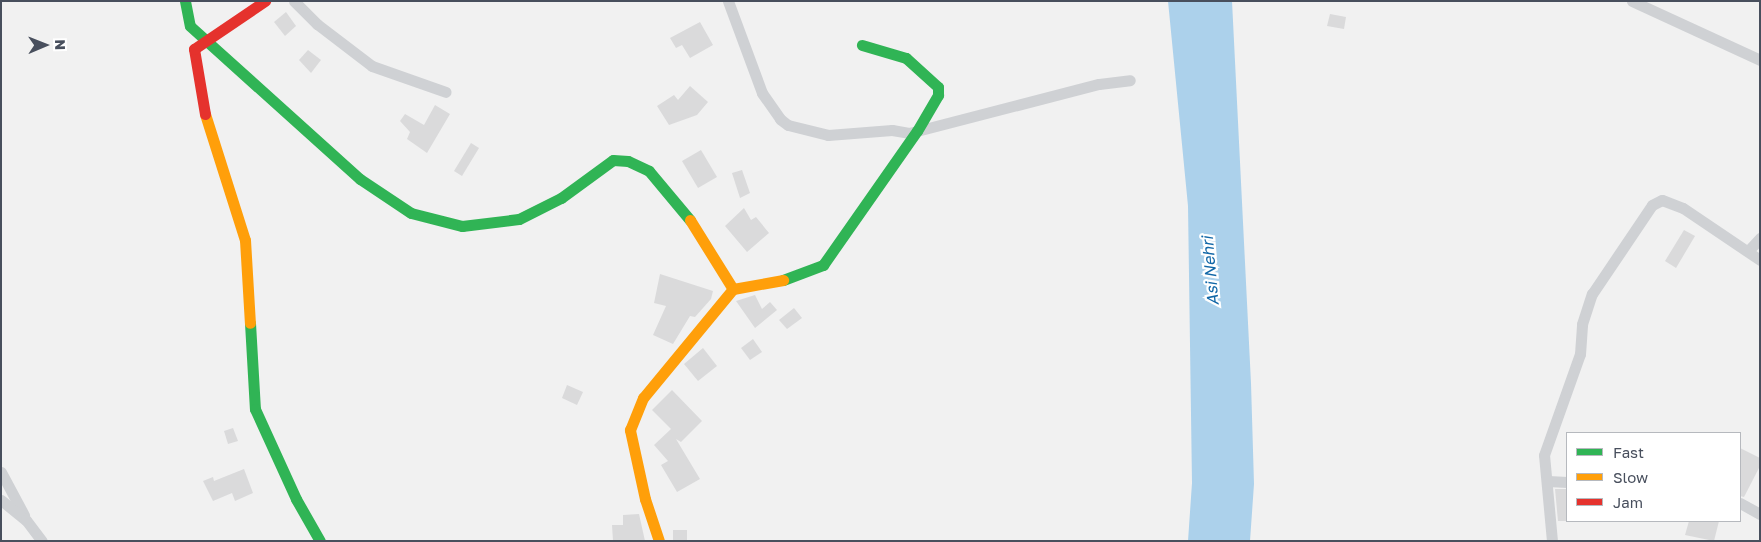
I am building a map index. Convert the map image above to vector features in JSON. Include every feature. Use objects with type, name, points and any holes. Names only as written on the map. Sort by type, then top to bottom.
[{"type":"street","points":[[185,1],[190,26],[360,179],[411,213],[462,226],[519,219],[561,198],[613,160],[635,164],[649,171],[688,216],[733,289]]},
{"type":"street","points":[[265,1],[194,49],[200,97],[245,240],[252,308],[255,409],[296,499],[320,541]]},
{"type":"street","points":[[294,1],[317,24],[372,66],[446,92]]},
{"type":"street","points":[[728,1],[762,93],[788,125],[828,135],[892,130],[917,131],[1099,84],[1130,80]]},
{"type":"street","points":[[1632,1],[1760,60]]},
{"type":"street","points":[[659,541],[645,498],[630,430],[643,398],[663,370],[733,289],[795,278],[823,265],[917,131],[938,87],[906,58],[862,44]]},
{"type":"street","points":[[1552,541],[1548,480],[1544,455],[1580,354],[1582,324],[1592,294],[1652,205],[1662,200],[1674,203],[1760,260]]},
{"type":"street","points":[[1748,251],[1760,238]]},
{"type":"street","points":[[1,472],[26,520],[42,541]]},
{"type":"street","points":[[1548,480],[1566,482]]},
{"type":"street","points":[[1,500],[26,520]]},
{"type":"street","points":[[1741,503],[1760,514]]},
{"type":"water","name":"Asi Nehri","points":[[1168,1],[1232,1],[1251,383],[1254,484],[1250,541],[1188,541],[1192,483],[1188,206]]},
{"type":"building","points":[[286,12],[296,26],[285,36],[274,22]]},
{"type":"building","points":[[1330,14],[1346,17],[1344,29],[1327,26]]},
{"type":"building","points":[[700,22],[713,45],[690,58],[682,45],[676,48],[670,38]]},
{"type":"building","points":[[308,50],[321,60],[311,73],[299,60]]},
{"type":"building","points":[[690,86],[708,102],[697,115],[669,125],[657,106],[674,95],[678,100]]},
{"type":"building","points":[[435,105],[450,114],[427,153],[407,139],[410,132],[400,121],[405,114],[424,125]]},
{"type":"building","points":[[471,143],[479,148],[462,176],[454,171]]},
{"type":"building","points":[[701,150],[717,177],[698,188],[682,161]]},
{"type":"building","points":[[742,170],[750,193],[740,198],[732,173]]},
{"type":"building","points":[[744,208],[751,220],[756,217],[769,233],[747,252],[725,226]]},
{"type":"building","points":[[1684,230],[1695,236],[1676,268],[1665,261]]},
{"type":"building","points":[[660,274],[713,291],[711,299],[695,317],[690,316],[673,344],[653,335],[666,306],[654,303]]},
{"type":"building","points":[[755,295],[762,309],[770,302],[777,310],[755,328],[736,301]]},
{"type":"building","points":[[794,308],[802,318],[787,329],[779,320]]},
{"type":"building","points":[[753,339],[762,352],[750,360],[741,348]]},
{"type":"building","points":[[703,348],[717,366],[698,381],[684,364]]},
{"type":"building","points":[[567,385],[583,392],[577,405],[562,398]]},
{"type":"building","points":[[672,390],[702,421],[681,442],[676,439],[700,479],[677,492],[661,465],[668,461],[654,445],[671,429],[652,410]]},
{"type":"building","points":[[233,428],[238,441],[228,444],[224,431]]},
{"type":"building","points":[[1741,448],[1760,458],[1760,466],[1744,497],[1741,496]]},
{"type":"building","points":[[244,469],[253,493],[235,501],[232,493],[213,501],[203,481],[213,477],[214,481]]},
{"type":"building","points":[[1555,489],[1566,489],[1566,521],[1558,521]]},
{"type":"building","points":[[639,514],[645,541],[613,541],[612,525],[623,525],[623,515]]},
{"type":"building","points":[[1689,522],[1719,522],[1714,541],[1685,535]]},
{"type":"building","points":[[673,530],[687,530],[687,541],[673,541]]},
{"type":"traffic: fast","points":[[185,1],[190,26],[360,179],[411,213],[462,226],[519,219],[561,198],[613,160],[628,161],[649,171],[690,220]]},
{"type":"traffic: fast","points":[[783,280],[823,265],[917,131],[938,95],[938,87],[906,58],[862,45]]},
{"type":"traffic: fast","points":[[250,323],[255,409],[296,499],[320,541]]},
{"type":"traffic: slow","points":[[205,114],[245,240],[250,323]]},
{"type":"traffic: slow","points":[[690,220],[733,289]]},
{"type":"traffic: slow","points":[[659,541],[645,499],[630,430],[643,398],[733,289],[783,280]]},
{"type":"traffic: jam","points":[[205,114],[194,49],[265,1]]}]
